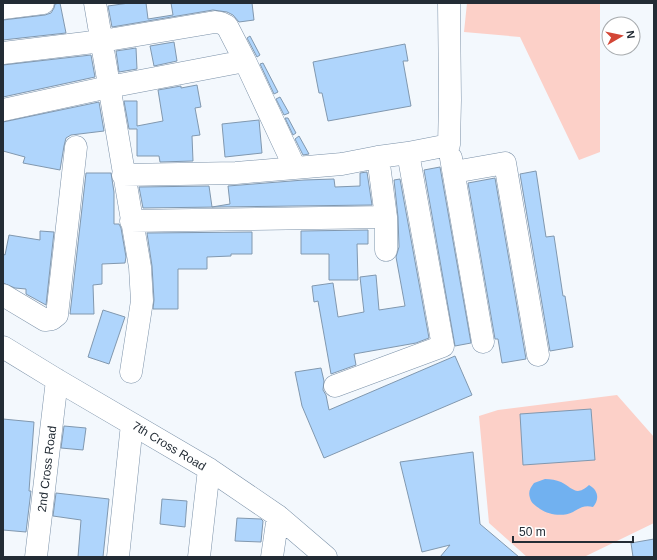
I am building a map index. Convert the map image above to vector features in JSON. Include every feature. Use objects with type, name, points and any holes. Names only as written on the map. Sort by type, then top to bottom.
[{"type":"street","points":[[3,8],[43,3]]},
{"type":"street","points":[[95,3],[123,175],[140,267],[142,301],[131,372]]},
{"type":"street","points":[[449,3],[449,144],[483,342]]},
{"type":"street","points":[[3,53],[102,41],[215,22],[222,23],[227,26],[245,61],[296,168]]},
{"type":"street","points":[[3,110],[109,87],[245,61]]},
{"type":"street","points":[[123,175],[236,173],[342,164],[408,153],[449,144]]},
{"type":"street","points":[[3,295],[45,320],[52,319],[57,315],[76,147]]},
{"type":"street","points":[[335,386],[443,346],[408,153]]},
{"type":"street","points":[[378,157],[386,217],[386,250]]},
{"type":"street","points":[[454,172],[505,163],[538,354]]},
{"type":"street","points":[[131,221],[386,217]]},
{"type":"street","name":"7th Cross Road","points":[[3,347],[208,469],[278,516],[326,557]]},
{"type":"street","name":"2nd Cross Road","points":[[36,557],[57,380]]},
{"type":"street","points":[[118,557],[132,424]]},
{"type":"street","points":[[199,557],[208,469]]},
{"type":"street","points":[[272,557],[278,516]]},
{"type":"shaded area","points":[[467,3],[600,3],[600,152],[579,160],[520,37],[464,32]]},
{"type":"shaded area","points":[[617,395],[654,437],[654,523],[584,557],[527,557],[489,523],[479,416],[498,410]]},
{"type":"water","points":[[545,479],[559,481],[578,491],[585,489],[589,485],[596,492],[597,501],[593,507],[582,507],[569,514],[556,515],[544,511],[533,503],[529,492],[534,483]]},
{"type":"building","points":[[60,3],[66,33],[3,40],[3,20],[45,15],[51,13],[55,4]]},
{"type":"building","points":[[129,3],[146,3],[148,19],[173,15],[171,3],[252,3],[254,20],[239,22],[233,15],[227,12],[213,10],[112,27],[108,6]]},
{"type":"building","points":[[250,36],[260,55],[257,57],[247,38]]},
{"type":"building","points":[[174,42],[177,61],[154,66],[150,46]]},
{"type":"building","points":[[405,44],[408,61],[403,61],[411,106],[328,121],[322,93],[319,93],[313,62]]},
{"type":"building","points":[[136,48],[137,69],[119,72],[116,51]]},
{"type":"building","points":[[91,55],[95,77],[3,97],[3,65]]},
{"type":"building","points":[[263,63],[278,92],[274,94],[260,64]]},
{"type":"building","points":[[197,85],[201,107],[195,108],[200,135],[192,136],[193,161],[160,162],[159,156],[137,156],[137,129],[129,129],[124,101],[137,101],[137,126],[163,121],[158,90]]},
{"type":"building","points":[[280,97],[289,113],[284,115],[276,99]]},
{"type":"building","points":[[99,102],[104,131],[71,135],[66,138],[60,170],[23,163],[25,157],[3,151],[3,122]]},
{"type":"building","points":[[285,118],[288,118],[296,133],[293,135]]},
{"type":"building","points":[[259,120],[262,153],[225,157],[222,124]]},
{"type":"building","points":[[299,136],[309,154],[303,155],[295,139]]},
{"type":"building","points":[[440,167],[471,343],[455,346],[424,170]]},
{"type":"building","points":[[536,171],[546,237],[554,236],[563,296],[565,296],[573,347],[550,351],[520,174]]},
{"type":"building","points":[[367,172],[372,205],[143,208],[139,187],[209,186],[212,207],[230,204],[228,186],[334,179],[335,187],[360,186],[360,173]]},
{"type":"building","points":[[86,173],[111,173],[114,192],[114,224],[119,224],[121,228],[126,257],[125,263],[102,264],[102,284],[93,285],[94,314],[70,314]]},
{"type":"building","points":[[495,178],[526,359],[502,363],[498,339],[495,339],[468,183]]},
{"type":"building","points":[[400,179],[429,338],[416,343],[354,354],[356,365],[331,374],[318,301],[314,302],[312,286],[333,283],[338,317],[364,312],[360,277],[376,275],[379,310],[405,306],[396,257],[399,247],[398,217],[394,180]]},
{"type":"building","points":[[368,230],[368,244],[357,244],[358,280],[329,280],[329,254],[301,254],[301,231]]},
{"type":"building","points":[[40,231],[54,232],[46,305],[26,294],[26,289],[15,288],[3,283],[3,254],[5,255],[9,235],[40,240]]},
{"type":"building","points":[[252,232],[252,254],[231,254],[231,256],[207,257],[207,269],[178,269],[178,309],[153,309],[154,300],[152,266],[147,233]]},
{"type":"building","points":[[103,310],[125,317],[109,364],[88,357]]},
{"type":"building","points":[[455,356],[472,395],[324,458],[302,406],[295,372],[321,368],[324,381],[323,390],[326,395],[329,410]]},
{"type":"building","points":[[591,409],[595,460],[523,465],[520,414]]},
{"type":"building","points":[[3,419],[34,422],[29,491],[31,491],[26,532],[3,530]]},
{"type":"building","points":[[64,426],[86,428],[83,450],[61,448]]},
{"type":"building","points":[[473,452],[480,524],[519,557],[440,557],[450,545],[422,552],[400,462]]},
{"type":"building","points":[[56,493],[109,499],[103,557],[78,557],[81,520],[53,516]]},
{"type":"building","points":[[162,499],[187,501],[185,527],[160,524]]},
{"type":"building","points":[[237,518],[261,519],[263,521],[261,542],[235,541]]},
{"type":"building","points":[[654,539],[654,557],[633,557],[631,543]]}]
